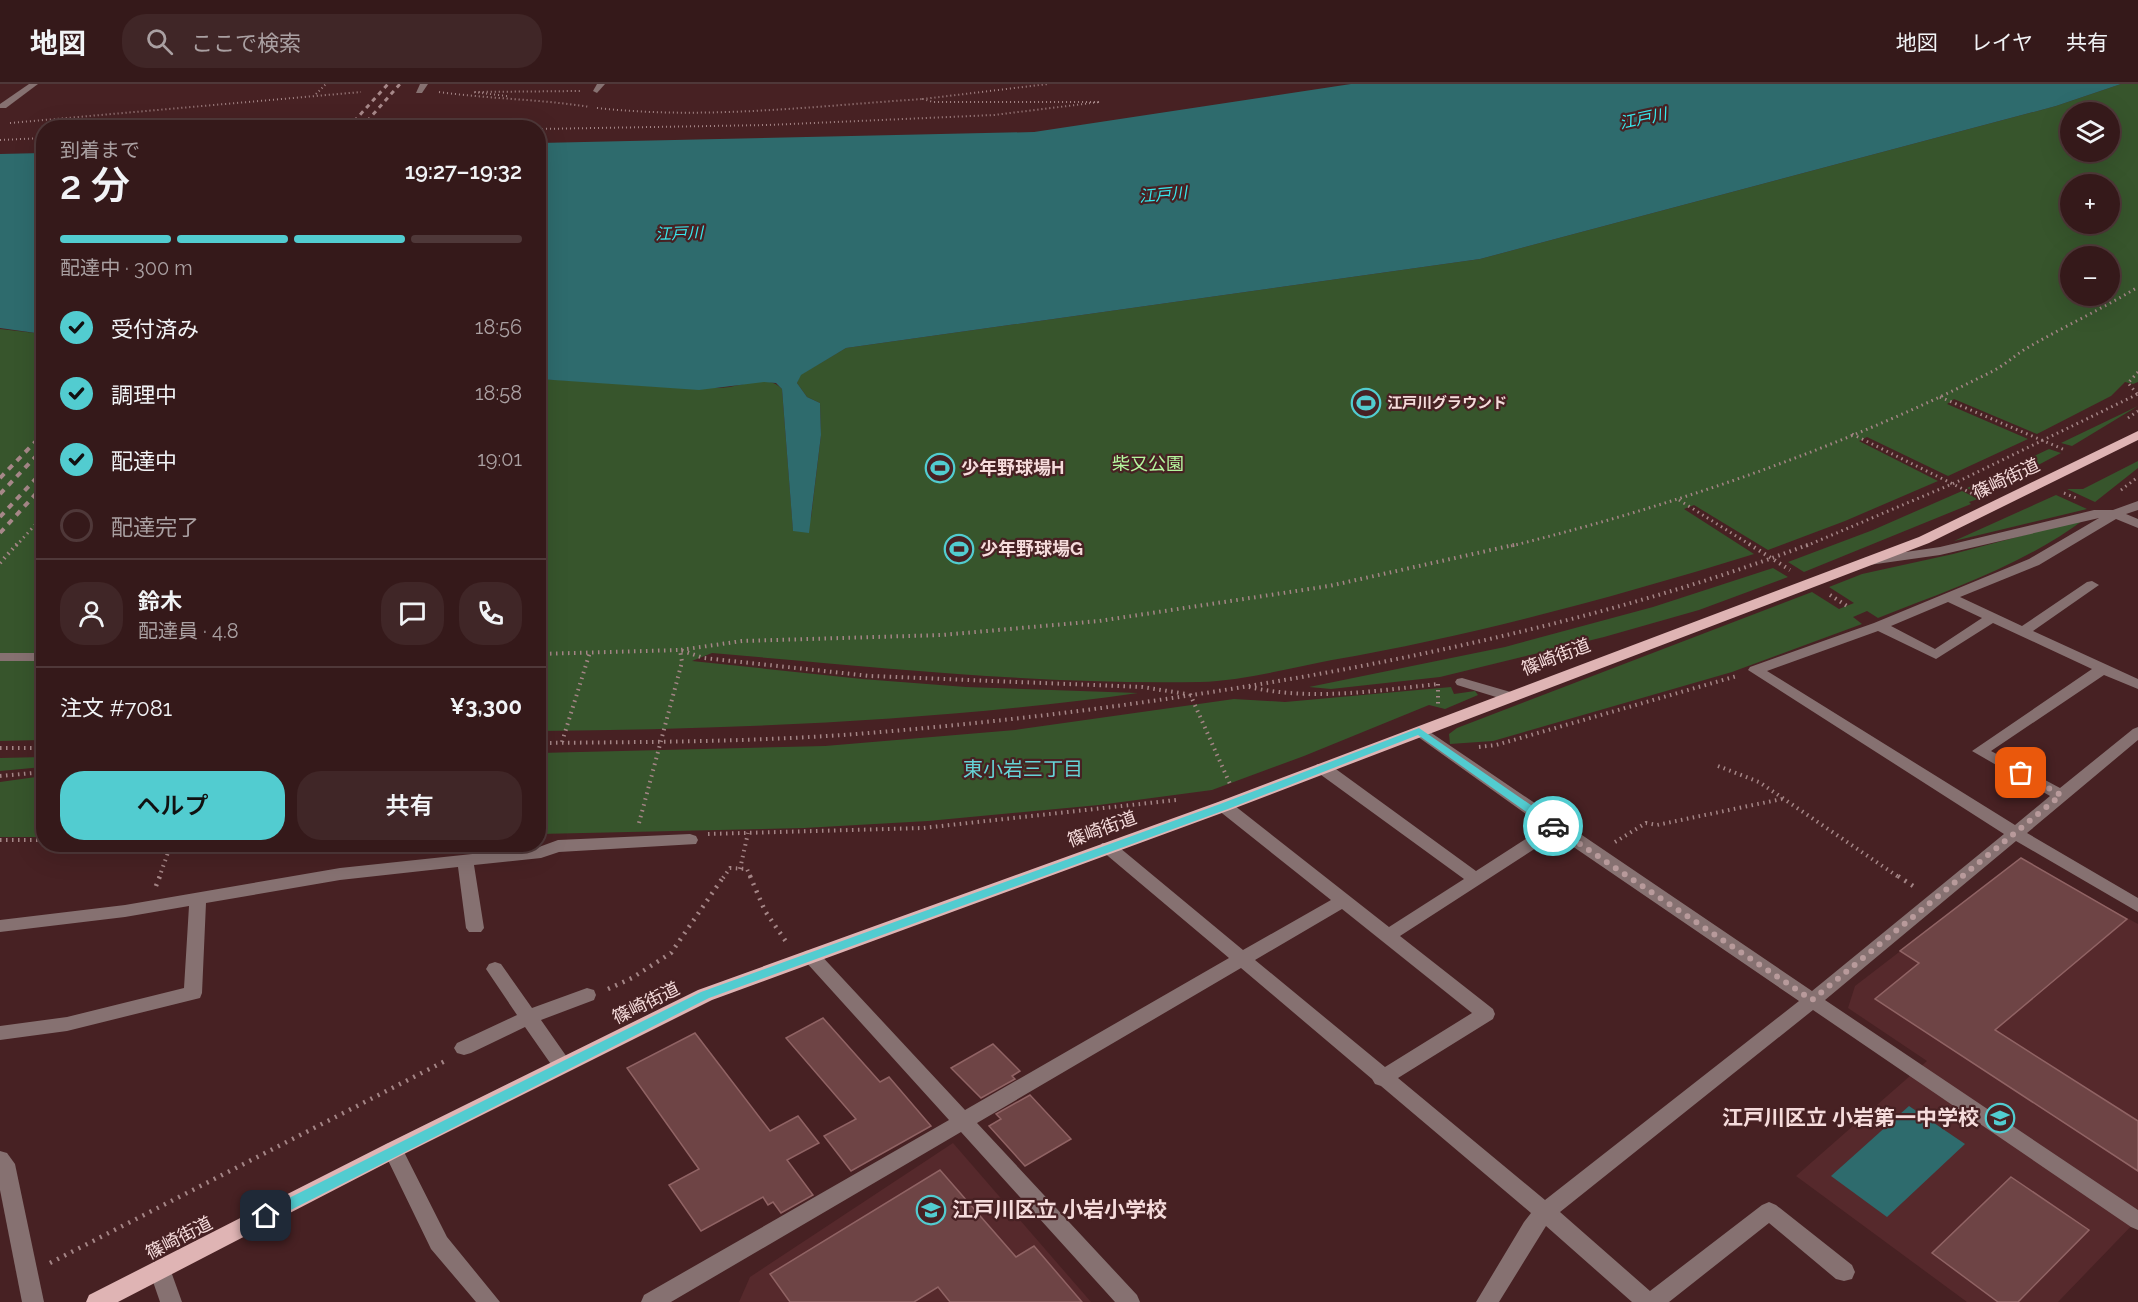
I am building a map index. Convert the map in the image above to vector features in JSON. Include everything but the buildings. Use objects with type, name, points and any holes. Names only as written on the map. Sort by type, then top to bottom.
[{"type":"main road","name":"篠崎街道","points":[[97,1302],[393,1150],[705,995],[1108,847],[1223,798],[1323,768],[1924,540],[2138,435]]},
{"type":"street","points":[[3,106],[34,84]]},
{"type":"street","points":[[1755,670],[1879,626],[2034,562],[2115,514],[2138,505]]},
{"type":"street","points":[[1868,561],[1940,551],[2084,516],[2115,514],[2138,524]]},
{"type":"street","points":[[2022,632],[2092,585]]},
{"type":"street","points":[[1948,597],[2138,685]]},
{"type":"street","points":[[1879,626],[1936,656],[1991,618]]},
{"type":"street","points":[[0,657],[36,657]]},
{"type":"street","points":[[2061,795],[1980,751],[2102,669]]},
{"type":"street","points":[[1755,670],[2015,833],[2138,906]]},
{"type":"street","points":[[1462,682],[1509,696]]},
{"type":"street","points":[[1419,731],[1595,854],[2138,1221]]},
{"type":"street","points":[[1487,1302],[1531,1228],[1545,1212],[1812,1000],[2138,732]]},
{"type":"street","points":[[1323,768],[1476,879]]},
{"type":"street","points":[[1223,798],[1342,901],[1486,1014],[1383,1079]]},
{"type":"street","points":[[1388,936],[1556,827]]},
{"type":"street","points":[[546,850],[558,846],[697,837]]},
{"type":"street","points":[[1108,847],[1240,960],[1545,1212],[1647,1302]]},
{"type":"street","points":[[0,926],[198,900],[340,874],[541,852]]},
{"type":"street","points":[[465,860],[475,928]]},
{"type":"street","points":[[0,1033],[67,1024],[193,993],[198,900]]},
{"type":"street","points":[[652,1302],[1342,901]]},
{"type":"street","points":[[812,956],[1129,1302]]},
{"type":"street","points":[[495,969],[562,1065]]},
{"type":"street","points":[[464,1048],[529,1017],[587,995]]},
{"type":"street","points":[[393,1150],[439,1243],[489,1302]]},
{"type":"street","points":[[0,1159],[5,1164],[33,1302]]},
{"type":"street","points":[[1653,1302],[1769,1212],[1844,1272]]},
{"type":"street","points":[[160,1270],[171,1302]]},
{"type":"path","points":[[315,95],[326,84]]},
{"type":"path","points":[[599,88],[474,92],[632,113],[738,111],[923,99],[1047,84]]},
{"type":"path","points":[[421,88],[473,97],[540,99]]},
{"type":"path","points":[[41,120],[361,92]]},
{"type":"path","points":[[546,129],[768,125],[994,115],[1038,112],[1100,102],[1086,100],[933,102],[923,99]]},
{"type":"path","points":[[8,123],[36,120]]},
{"type":"path","points":[[0,140],[36,138]]},
{"type":"path","points":[[546,654],[680,650],[732,641],[952,636],[1182,610],[1450,561],[1577,530],[1679,500],[1852,434],[2004,365],[2027,348],[2138,287]]},
{"type":"path","points":[[546,742],[763,738],[924,728],[1074,712],[1248,687],[1497,637],[1645,599],[1771,559],[1863,524],[1954,484],[2138,394],[2128,383],[2138,372]]},
{"type":"path","points":[[1938,396],[2055,446]]},
{"type":"path","points":[[1852,434],[1968,492]]},
{"type":"path","points":[[1679,500],[1780,564]]},
{"type":"path","points":[[0,562],[36,524]]},
{"type":"path","points":[[1822,591],[1847,606]]},
{"type":"path","points":[[680,650],[704,658],[870,676],[1142,687],[1190,694]]},
{"type":"path","points":[[637,833],[682,662],[680,650]]},
{"type":"path","points":[[562,742],[590,652]]},
{"type":"path","points":[[1475,747],[1497,745],[1640,706],[1755,670]]},
{"type":"path","points":[[1248,687],[1274,694],[1309,695],[1462,682]]},
{"type":"path","points":[[1428,709],[1437,705],[1438,684]]},
{"type":"path","points":[[1190,694],[1231,787]]},
{"type":"path","points":[[0,748],[36,748]]},
{"type":"path","points":[[1718,766],[1736,769],[1934,900]]},
{"type":"path","points":[[0,776],[36,773]]},
{"type":"path","points":[[1223,798],[1231,787],[1241,783]]},
{"type":"path","points":[[697,837],[748,833],[923,828],[1184,799]]},
{"type":"path","points":[[1595,854],[1646,823],[1657,825],[1783,799]]},
{"type":"path","points":[[740,869],[748,833]]},
{"type":"path","points":[[0,840],[36,840]]},
{"type":"path","points":[[148,907],[168,852]]},
{"type":"path","points":[[587,995],[590,997],[632,978],[671,954],[730,868],[747,869],[765,911],[789,947]]},
{"type":"path","points":[[27,1274],[463,1052],[464,1048]]},
{"type":"shaded area","name":"江戸川区立 小岩第一中学校","points":[[2020,859],[2138,924],[2138,1219],[2058,1302],[1967,1302],[1796,1176],[1927,1061],[1848,1008],[1855,986]]},
{"type":"shaded area","name":"江戸川区立 小岩小学校","points":[[953,1143],[1091,1302],[739,1302],[750,1277]]},
{"type":"green space","name":"柴又公園","points":[[2121,84],[2138,84],[2138,382],[2133,384],[2125,382],[2111,396],[2037,434],[1954,399],[1947,404],[2028,439],[1948,476],[1867,437],[1859,441],[1938,481],[1845,521],[1768,550],[1694,505],[1684,509],[1754,554],[1597,600],[1492,627],[1249,677],[1200,682],[1079,681],[956,674],[712,653],[692,661],[862,679],[966,687],[1138,693],[1063,703],[839,722],[546,731],[546,379],[697,388],[720,388],[752,382],[776,384],[782,389],[793,530],[811,518],[821,435],[820,403],[807,397],[797,383],[800,375],[846,348],[1480,259],[2060,105],[2060,162],[2120,162],[2120,102],[2068,102]]},
{"type":"green space","points":[[0,329],[36,333],[36,740],[0,741]]},
{"type":"green space","points":[[2138,406],[2072,446],[2061,443]]},
{"type":"green space","points":[[2049,449],[2061,453],[2017,476],[2020,480],[1982,496],[1967,488]]},
{"type":"green space","points":[[2138,461],[2138,468],[2095,502],[2067,489],[2083,489]]},
{"type":"green space","points":[[1962,491],[1978,499],[1969,502],[1971,504],[1804,572],[1788,562],[1873,530]]},
{"type":"green space","points":[[2056,495],[2087,509],[1954,541]]},
{"type":"green space","points":[[2085,519],[2036,550],[1985,575],[1878,618],[1867,611],[1853,617],[1862,624],[1732,672],[1493,741],[1450,744],[1449,734],[1457,728],[1812,592],[1839,609],[1854,603],[1829,587],[1862,574],[1953,554]]},
{"type":"green space","points":[[1773,568],[1788,577],[1699,610],[1604,637],[1440,677],[1331,689],[1309,687],[1505,647],[1653,607]]},
{"type":"green space","points":[[1451,687],[1454,694],[1475,691],[1478,695],[1445,709],[1429,705],[1304,756],[1212,790],[1099,805],[928,821],[804,828],[546,834],[546,753],[825,746],[1015,730],[1234,699],[1285,702]]},
{"type":"green space","points":[[36,757],[36,768],[0,771],[0,758]]},
{"type":"green space","points":[[36,777],[36,837],[0,837],[0,782]]},
{"type":"water","name":"江戸川","points":[[1351,84],[2121,84],[2068,102],[2060,102],[2060,105],[2056,106],[1480,259],[846,348],[801,375],[797,383],[807,397],[820,403],[821,435],[809,533],[793,531],[782,389],[776,383],[764,382],[699,390],[546,379],[546,143],[1034,132]]},
{"type":"water","points":[[36,153],[36,333],[0,328],[0,154]]},
{"type":"water","points":[[1909,1106],[1965,1144],[1887,1217],[1831,1176]]},
{"type":"railway","points":[[355,120],[388,84]]},
{"type":"railway","points":[[368,120],[400,84]]},
{"type":"railway","points":[[0,478],[36,441]]},
{"type":"railway","points":[[0,494],[36,456]]},
{"type":"railway","points":[[0,517],[36,479]]},
{"type":"railway","points":[[0,533],[36,494]]},
{"type":"way so far","points":[[1553,826],[1812,1000],[2061,795],[2021,773]]},
{"type":"place","name":"江戸川グラウンド","points":[[1366,403]]},
{"type":"place","name":"少年野球場H","points":[[940,468]]},
{"type":"place","name":"少年野球場G","points":[[959,549]]},
{"type":"place","name":"江戸川区立 小岩第一中学校","points":[[2000,1118]]},
{"type":"place","name":"江戸川区立 小岩小学校","points":[[931,1210]]},
{"type":"district","name":"東小岩三丁目","points":[[1023,769]]},
{"type":"route","points":[[266,1216],[393,1150],[705,995],[1224,806],[1419,731],[1442,750],[1553,826]]}]
